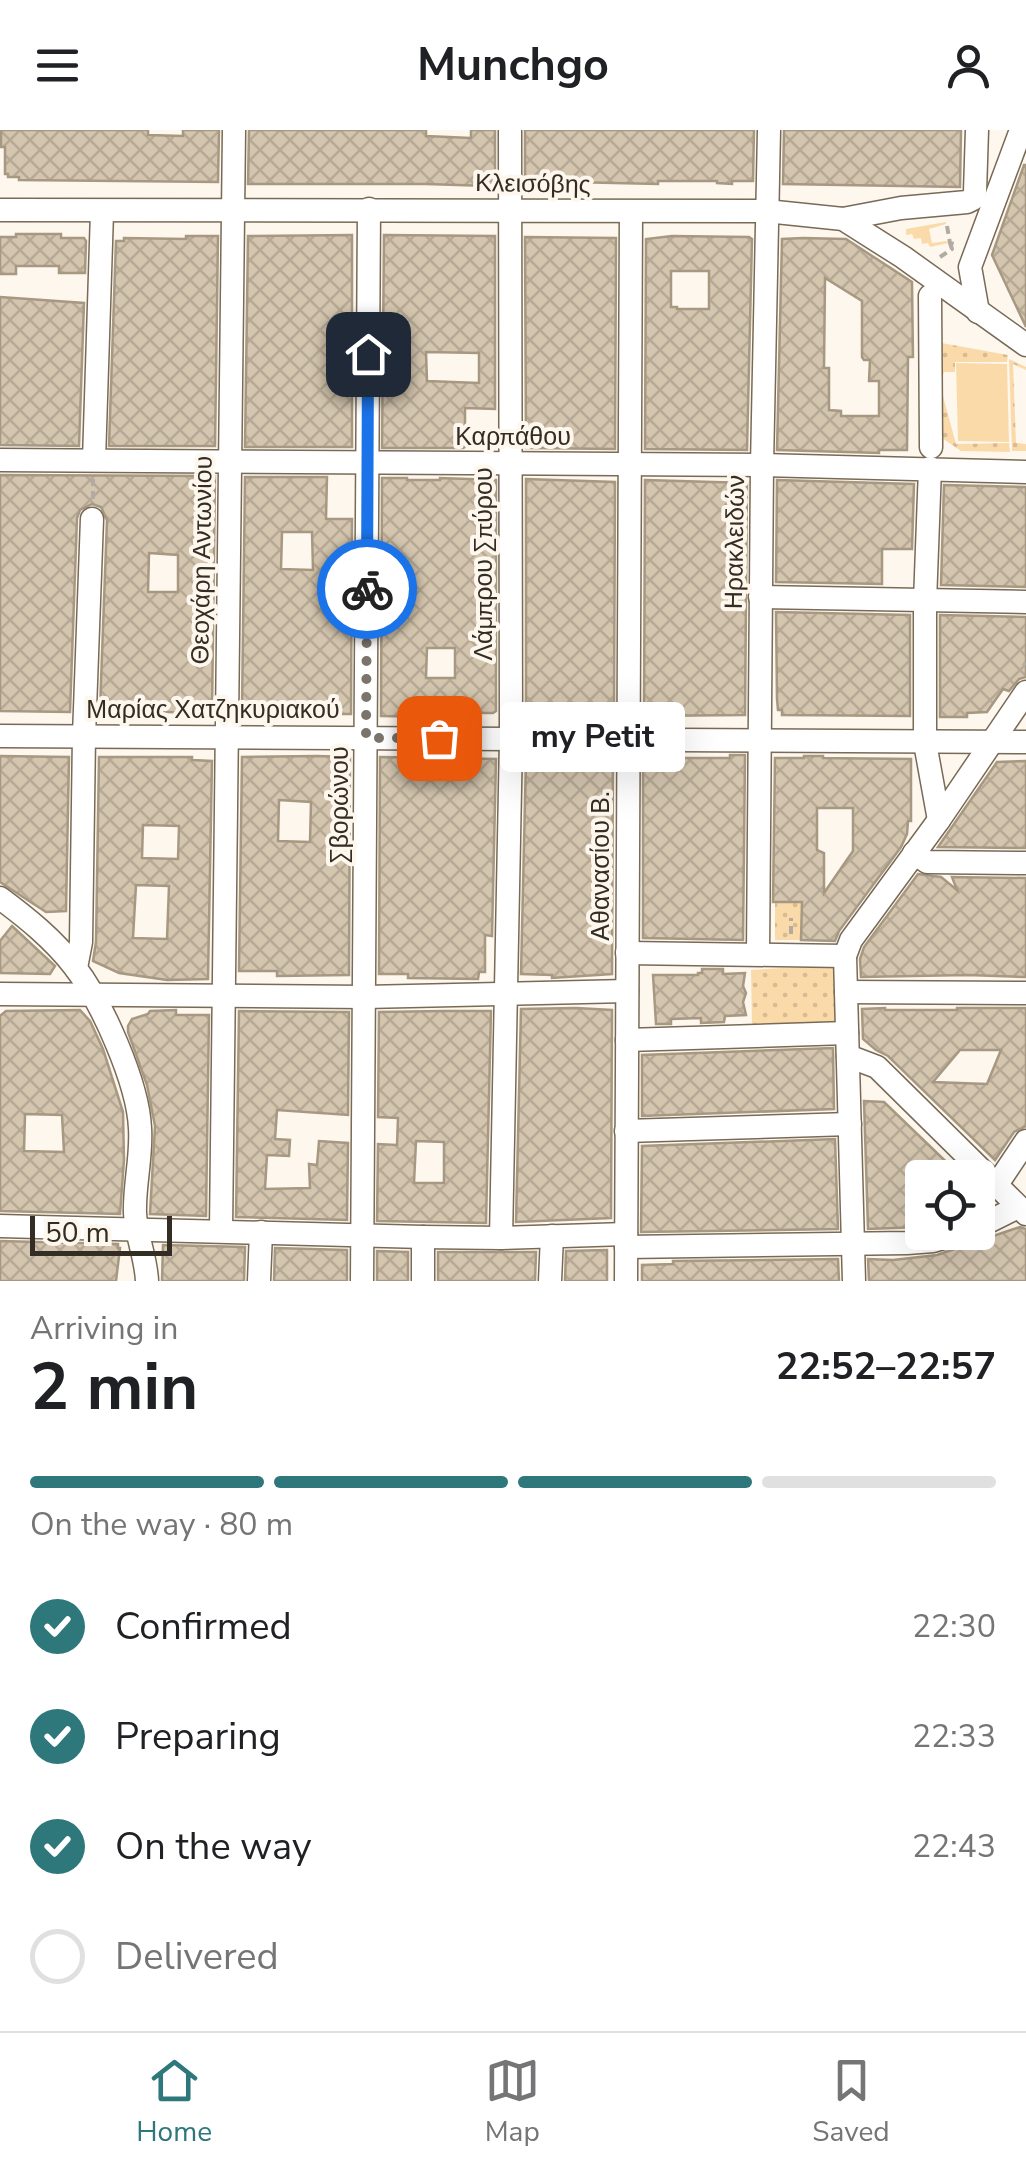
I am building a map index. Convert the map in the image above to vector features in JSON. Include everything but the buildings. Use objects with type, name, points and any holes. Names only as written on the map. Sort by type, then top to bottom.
[{"type":"street","name":"Θεοχάρη Αντωνίου","points":[[221,1230],[234,130]]},
{"type":"street","name":"Λάμπρου Σπύρου","points":[[500,1238],[512,739],[510,130]]},
{"type":"street","name":"Ηρακλειδών","points":[[758,954],[769,130]]},
{"type":"street","points":[[843,219],[972,199],[976,130]]},
{"type":"street","points":[[970,242],[1021,130]]},
{"type":"street","points":[[967,202],[970,267],[978,312]]},
{"type":"street","name":"Κλεισόβης","points":[[0,210],[766,211],[843,219],[1026,345]]},
{"type":"street","name":"Σβορώνου","points":[[362,1281],[369,210]]},
{"type":"street","points":[[94,460],[102,212]]},
{"type":"street","name":"Αθανασίου Β.","points":[[626,1281],[631,212]]},
{"type":"street","points":[[930,296],[925,743],[939,820]]},
{"type":"street","name":"Καρπάθου","points":[[0,460],[762,465],[930,457],[1026,472]]},
{"type":"street","points":[[76,968],[81,942],[92,519]]},
{"type":"street","points":[[760,597],[1026,602]]},
{"type":"street","points":[[854,1281],[845,956],[851,940],[1026,692]]},
{"type":"street","name":"Μαρίας Χατζηκυριακού","points":[[0,736],[1026,742]]},
{"type":"street","points":[[914,853],[927,862],[1026,863]]},
{"type":"street","points":[[0,898],[54,942],[76,968],[124,1062],[136,1094],[140,1136],[135,1200],[147,1281]]},
{"type":"street","points":[[627,953],[845,956]]},
{"type":"street","points":[[0,994],[366,996],[627,992]]},
{"type":"street","points":[[846,992],[1026,993]]},
{"type":"street","points":[[627,1040],[848,1045],[877,1067],[1022,1211],[995,1221]]},
{"type":"street","points":[[626,1131],[850,1124]]},
{"type":"street","points":[[996,1186],[1026,1140]]},
{"type":"street","points":[[0,1226],[140,1239],[221,1230],[626,1241],[905,1242]]},
{"type":"street","points":[[259,1281],[260,1232]]},
{"type":"street","points":[[550,1281],[552,1236]]},
{"type":"street","points":[[422,1237],[423,1281]]},
{"type":"street","points":[[130,1281],[140,1239]]},
{"type":"path","points":[[929,266],[952,249],[947,225]]},
{"type":"path","points":[[950,243],[970,242]]},
{"type":"path","points":[[92,519],[94,460]]},
{"type":"shaded area","points":[[946,222],[929,229],[932,243],[948,243],[930,247],[928,243],[922,244],[921,238],[906,235],[906,229]]},
{"type":"shaded area","points":[[936,342],[1008,355],[1007,362],[955,362],[955,372],[944,372],[941,380]]},
{"type":"shaded area","points":[[1009,359],[1026,367],[1013,364],[1016,443],[1026,444],[1026,451],[1012,451]]},
{"type":"shaded area","points":[[956,363],[1007,364],[1009,442],[958,441]]},
{"type":"shaded area","points":[[943,396],[956,444],[1009,443],[1010,452],[961,451],[936,434],[935,398]]},
{"type":"shaded area","points":[[775,902],[802,903],[801,940],[775,940]]},
{"type":"shaded area","points":[[834,968],[835,1023],[752,1024],[751,970]]},
{"type":"way so far","points":[[367,589],[366,738],[439,738]]},
{"type":"place","name":"my Petit","points":[[439,738]]},
{"type":"route","points":[[367,589],[368,354]]}]
